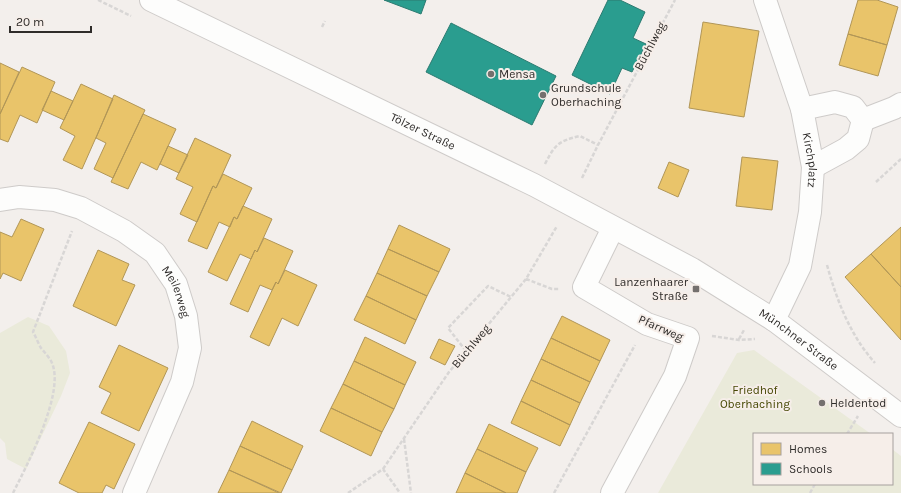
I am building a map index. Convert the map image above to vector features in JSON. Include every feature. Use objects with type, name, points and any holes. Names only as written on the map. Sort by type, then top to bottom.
[{"type":"street","name":"Tölzer Straße","points":[[151,0],[534,185],[692,269]]},
{"type":"street","name":"Kirchplatz","points":[[765,0],[802,109],[813,167],[810,212],[800,266],[774,320]]},
{"type":"street","points":[[802,109],[835,102],[853,107],[863,120]]},
{"type":"street","points":[[863,120],[901,104]]},
{"type":"street","points":[[813,167],[846,149],[858,139],[863,120]]},
{"type":"street","name":"Meilerweg","points":[[0,200],[19,198],[55,200],[81,208],[124,231],[155,253],[176,284],[186,316],[190,348],[182,382],[134,493]]},
{"type":"street","name":"Pfarrweg","points":[[612,493],[676,376],[688,338],[647,324],[584,287],[613,228]]},
{"type":"street","name":"Münchner Straße","points":[[692,269],[774,320],[901,416]]},
{"type":"path","name":"Büchlweg","points":[[582,178],[675,0]]},
{"type":"path","points":[[322,27],[325,21]]},
{"type":"path","points":[[551,152],[562,140],[580,136],[598,145]]},
{"type":"path","points":[[876,182],[901,159]]},
{"type":"path","points":[[13,493],[34,449],[53,393],[55,376],[52,362],[40,346],[33,332],[81,208]]},
{"type":"path","name":"Büchlweg","points":[[348,493],[383,469],[449,372],[526,279],[558,223]]},
{"type":"path","points":[[827,258],[827,265],[838,298],[853,335],[878,366]]},
{"type":"path","points":[[526,279],[552,289],[563,290]]},
{"type":"path","points":[[466,351],[448,328],[488,286],[511,297]]},
{"type":"path","points":[[554,493],[647,324]]},
{"type":"path","points":[[688,338],[716,335],[738,340],[762,339]]},
{"type":"path","points":[[848,433],[862,410]]},
{"type":"path","points":[[404,439],[411,493]]},
{"type":"path","points":[[383,469],[400,493]]},
{"type":"green space","points":[[28,317],[49,326],[66,351],[70,373],[61,396],[26,469],[7,459],[5,443],[0,438],[0,333]]},
{"type":"green space","name":"Friedhof Oberhaching","points":[[754,350],[870,433],[753,433],[753,485],[893,485],[893,450],[901,456],[901,493],[658,493],[737,353]]},
{"type":"building: Homes","points":[[858,0],[877,0],[898,7],[887,45],[848,34]]},
{"type":"building: Homes","points":[[703,22],[759,31],[744,117],[689,108]]},
{"type":"building: Homes","points":[[848,34],[887,45],[878,76],[839,65]]},
{"type":"building: Homes","points":[[0,63],[19,72],[0,114]]},
{"type":"building: Homes","points":[[22,67],[55,82],[37,123],[20,115],[8,142],[0,139],[0,114]]},
{"type":"building: Homes","points":[[81,84],[113,99],[82,169],[63,160],[75,136],[60,128]]},
{"type":"building: Homes","points":[[51,91],[73,101],[64,120],[42,110]]},
{"type":"building: Homes","points":[[114,95],[145,110],[113,178],[94,169],[106,143],[96,138]]},
{"type":"building: Homes","points":[[143,114],[176,129],[157,170],[141,162],[128,189],[111,182]]},
{"type":"building: Homes","points":[[195,138],[231,155],[216,188],[213,186],[197,222],[180,214],[193,187],[176,179]]},
{"type":"building: Homes","points":[[168,146],[188,155],[179,173],[160,164]]},
{"type":"building: Homes","points":[[742,157],[778,161],[772,210],[736,206]]},
{"type":"building: Homes","points":[[669,162],[689,170],[678,197],[658,188]]},
{"type":"building: Homes","points":[[223,174],[252,188],[237,219],[234,217],[230,227],[219,222],[207,249],[188,241],[213,186],[216,188]]},
{"type":"building: Homes","points":[[243,206],[272,219],[257,252],[255,250],[251,259],[240,254],[227,281],[208,272],[234,217],[237,219]]},
{"type":"building: Homes","points":[[21,219],[44,229],[21,281],[3,273],[0,279],[0,232],[12,237]]},
{"type":"building: Homes","points":[[399,225],[450,249],[439,272],[388,249]]},
{"type":"building: Homes","points":[[901,227],[901,287],[871,254]]},
{"type":"building: Homes","points":[[264,238],[293,251],[278,284],[276,282],[272,290],[260,285],[248,312],[230,304],[255,250],[257,252]]},
{"type":"building: Homes","points":[[388,249],[439,272],[427,296],[377,273]]},
{"type":"building: Homes","points":[[98,250],[129,264],[122,280],[135,285],[116,326],[73,306]]},
{"type":"building: Homes","points":[[871,254],[901,287],[901,340],[845,277]]},
{"type":"building: Homes","points":[[285,270],[317,285],[298,326],[282,318],[269,346],[250,337],[276,282],[278,284]]},
{"type":"building: Homes","points":[[377,273],[427,296],[416,320],[366,296]]},
{"type":"building: Homes","points":[[366,296],[416,320],[405,344],[354,320]]},
{"type":"building: Homes","points":[[562,316],[610,340],[600,361],[551,338]]},
{"type":"building: Homes","points":[[365,337],[416,362],[405,385],[354,361]]},
{"type":"building: Homes","points":[[551,338],[600,361],[590,382],[541,359]]},
{"type":"building: Homes","points":[[439,339],[455,346],[445,365],[430,358]]},
{"type":"building: Homes","points":[[119,345],[168,368],[139,431],[101,413],[111,393],[99,387]]},
{"type":"building: Homes","points":[[541,359],[590,382],[580,403],[531,380]]},
{"type":"building: Homes","points":[[354,361],[405,385],[394,409],[343,384]]},
{"type":"building: Homes","points":[[531,380],[580,403],[570,425],[521,401]]},
{"type":"building: Homes","points":[[343,384],[394,409],[382,432],[331,408]]},
{"type":"building: Homes","points":[[521,401],[570,425],[560,446],[511,423]]},
{"type":"building: Homes","points":[[331,408],[382,432],[371,456],[320,431]]},
{"type":"building: Homes","points":[[252,421],[303,446],[292,470],[240,446]]},
{"type":"building: Homes","points":[[89,422],[135,444],[114,489],[106,485],[102,493],[79,493],[59,483]]},
{"type":"building: Homes","points":[[489,424],[538,448],[526,472],[477,449]]},
{"type":"building: Homes","points":[[240,446],[292,470],[281,493],[229,470]]},
{"type":"building: Homes","points":[[477,449],[526,472],[517,493],[506,493],[465,473]]},
{"type":"building: Homes","points":[[229,470],[279,493],[218,493]]},
{"type":"building: Homes","points":[[465,473],[506,493],[456,493]]},
{"type":"building: Schools","points":[[384,0],[426,0],[421,14]]},
{"type":"building: Schools","points":[[608,0],[620,0],[645,12],[633,38],[646,44],[632,72],[622,68],[610,94],[572,75]]},
{"type":"building: Schools","name":"Mensa","points":[[451,23],[556,76],[532,125],[426,72]]},
{"type":"place","name":"Mensa","points":[[491,74]]},
{"type":"place","name":"Grundschule Oberhaching","points":[[543,95]]},
{"type":"place","name":"Lanzenhaarer Straße","points":[[696,289]]},
{"type":"place","name":"Heldentod","points":[[822,403]]}]
